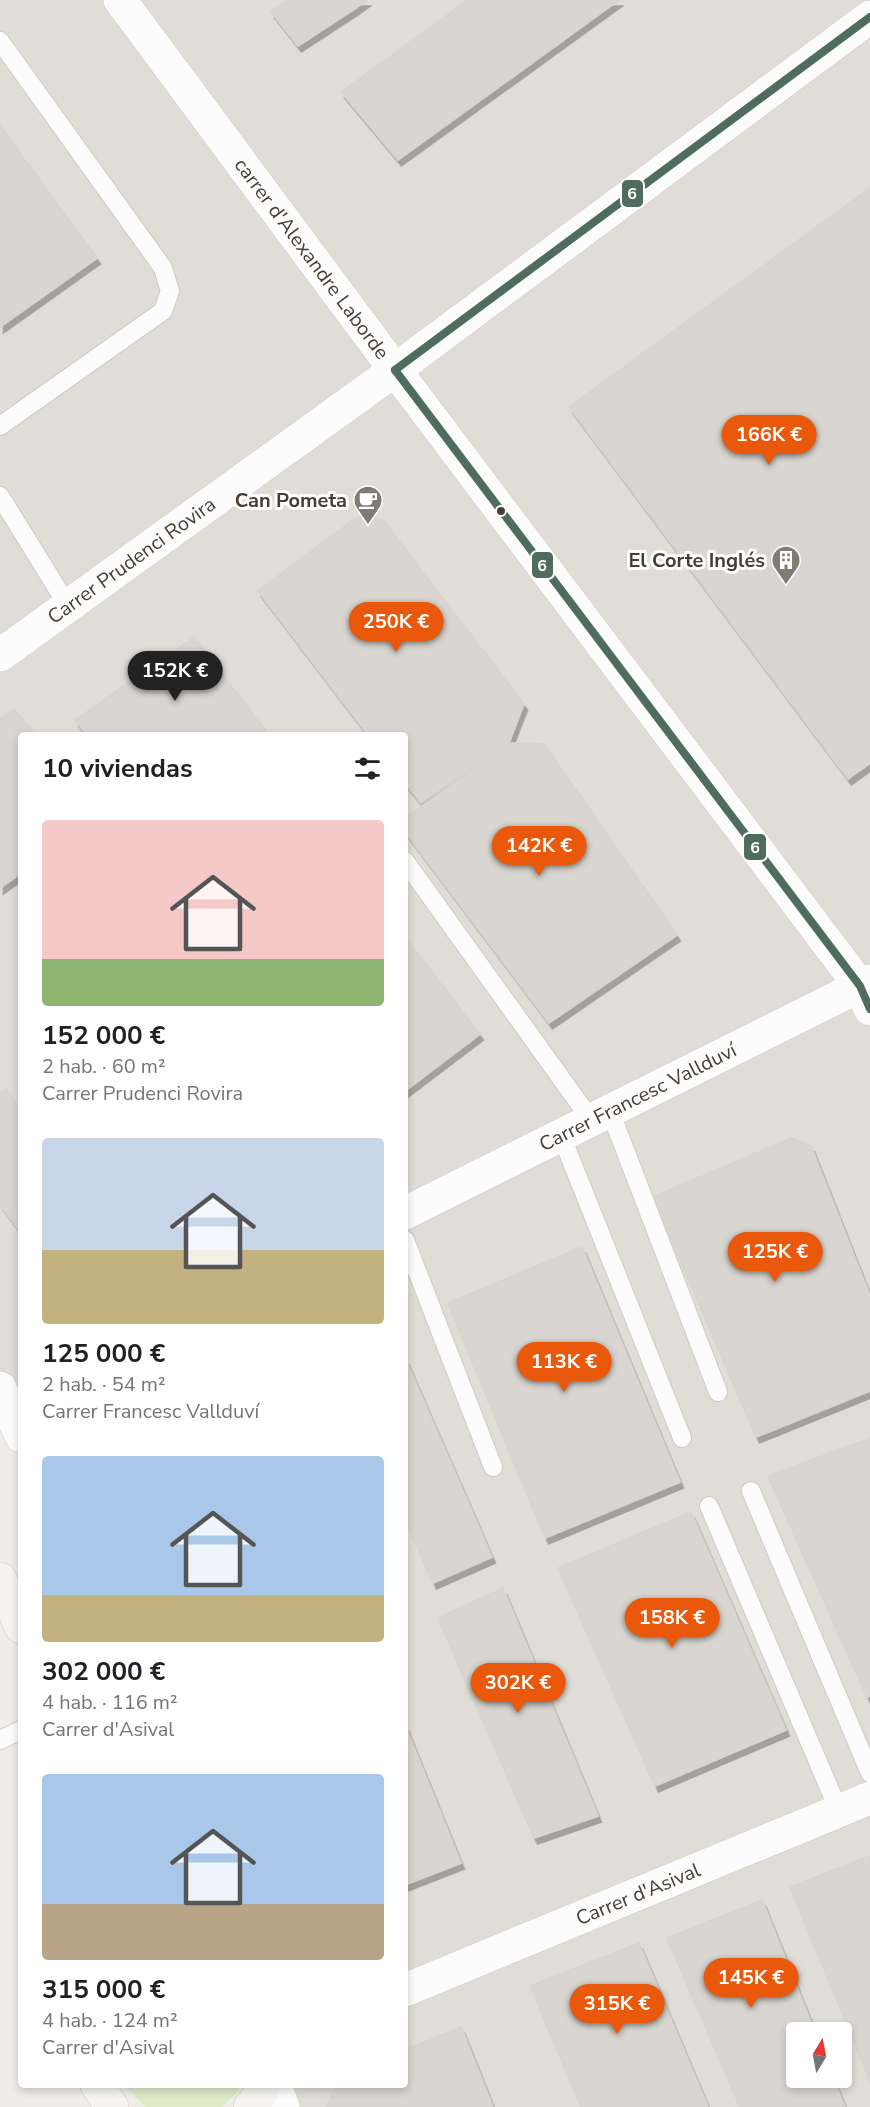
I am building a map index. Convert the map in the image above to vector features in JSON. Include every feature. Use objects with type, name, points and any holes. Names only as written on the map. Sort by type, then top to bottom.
[{"type":"street","name":"carrer d'Alexandre Laborde","points":[[120,0],[395,370],[867,992]]},
{"type":"street","name":"Carrer Prudenci Rovira","points":[[0,655],[395,370],[870,17]]},
{"type":"street","name":"Carrer Francesc Vallduví","points":[[408,1212],[600,1116],[867,992]]},
{"type":"street","points":[[0,1580],[18,1621]]},
{"type":"street","name":"Carrer d'Asival","points":[[408,1989],[870,1798]]},
{"type":"street","points":[[99,2088],[112,2107]]},
{"type":"lane","points":[[0,41],[164,268],[170,291],[163,311],[0,426]]},
{"type":"lane","points":[[0,496],[68,606]]},
{"type":"lane","points":[[408,865],[600,1116],[718,1392]]},
{"type":"lane","points":[[561,1135],[682,1438]]},
{"type":"lane","points":[[408,1248],[493,1467]]},
{"type":"lane","points":[[751,1491],[870,1773]]},
{"type":"lane","points":[[709,1506],[839,1811]]},
{"type":"lane","points":[[0,1740],[18,1731]]},
{"type":"shaded area","points":[[0,0],[870,0],[870,2107],[264,2107],[257,2088],[408,2088],[408,732],[18,732],[18,1428],[0,1388]]},
{"type":"green space","points":[[128,2088],[240,2088],[221,2107],[145,2107]]},
{"type":"building","points":[[287,0],[350,0],[356,8],[298,46],[271,12]]},
{"type":"building","points":[[350,0],[367,0],[356,8]]},
{"type":"building","points":[[468,0],[619,0],[398,160],[341,92]]},
{"type":"building","points":[[0,126],[97,258],[0,327]]},
{"type":"building","name":"El Corte Inglés","points":[[870,188],[870,763],[848,779],[569,407]]},
{"type":"building","points":[[357,517],[383,520],[524,704],[509,743],[421,803],[408,787],[408,732],[366,732],[258,591]]},
{"type":"building","points":[[194,637],[267,732],[85,732],[75,720]]},
{"type":"building","points":[[14,709],[33,732],[18,732],[18,875],[0,888],[0,719]]},
{"type":"building","points":[[509,743],[544,744],[677,935],[549,1023],[408,836],[408,816]]},
{"type":"building","points":[[408,941],[480,1034],[408,1089]]},
{"type":"building","points":[[6,1089],[18,1105],[18,1229],[0,1204],[0,1093]]},
{"type":"building","points":[[791,1138],[811,1146],[870,1296],[870,1391],[756,1437],[653,1197]]},
{"type":"building","points":[[582,1247],[680,1482],[545,1538],[448,1303]]},
{"type":"building","points":[[408,1365],[492,1557],[433,1583],[408,1527]]},
{"type":"building","points":[[870,1438],[870,1696],[867,1697],[768,1476]]},
{"type":"building","points":[[691,1512],[786,1730],[655,1786],[558,1568]]},
{"type":"building","points":[[503,1588],[598,1816],[534,1838],[438,1618]]},
{"type":"building","points":[[408,1732],[461,1863],[408,1884]]},
{"type":"building","points":[[870,1856],[870,2081],[852,2037],[852,2022],[846,2022],[790,1887]]},
{"type":"building","points":[[762,1900],[811,2022],[786,2022],[786,2088],[837,2088],[845,2107],[740,2107],[667,1938]]},
{"type":"building","points":[[639,1943],[708,2107],[581,2107],[530,1986]]},
{"type":"building","points":[[461,2027],[493,2107],[326,2107],[336,2088],[408,2088],[408,2049]]},
{"type":"transit line","name":"6","points":[[395,370],[870,17]]},
{"type":"transit line","name":"6","points":[[395,370],[860,986],[870,1009]]},
{"type":"place","name":"Can Pometa","points":[[368,526]]},
{"type":"place","name":"El Corte Inglés","points":[[786,586]]}]
